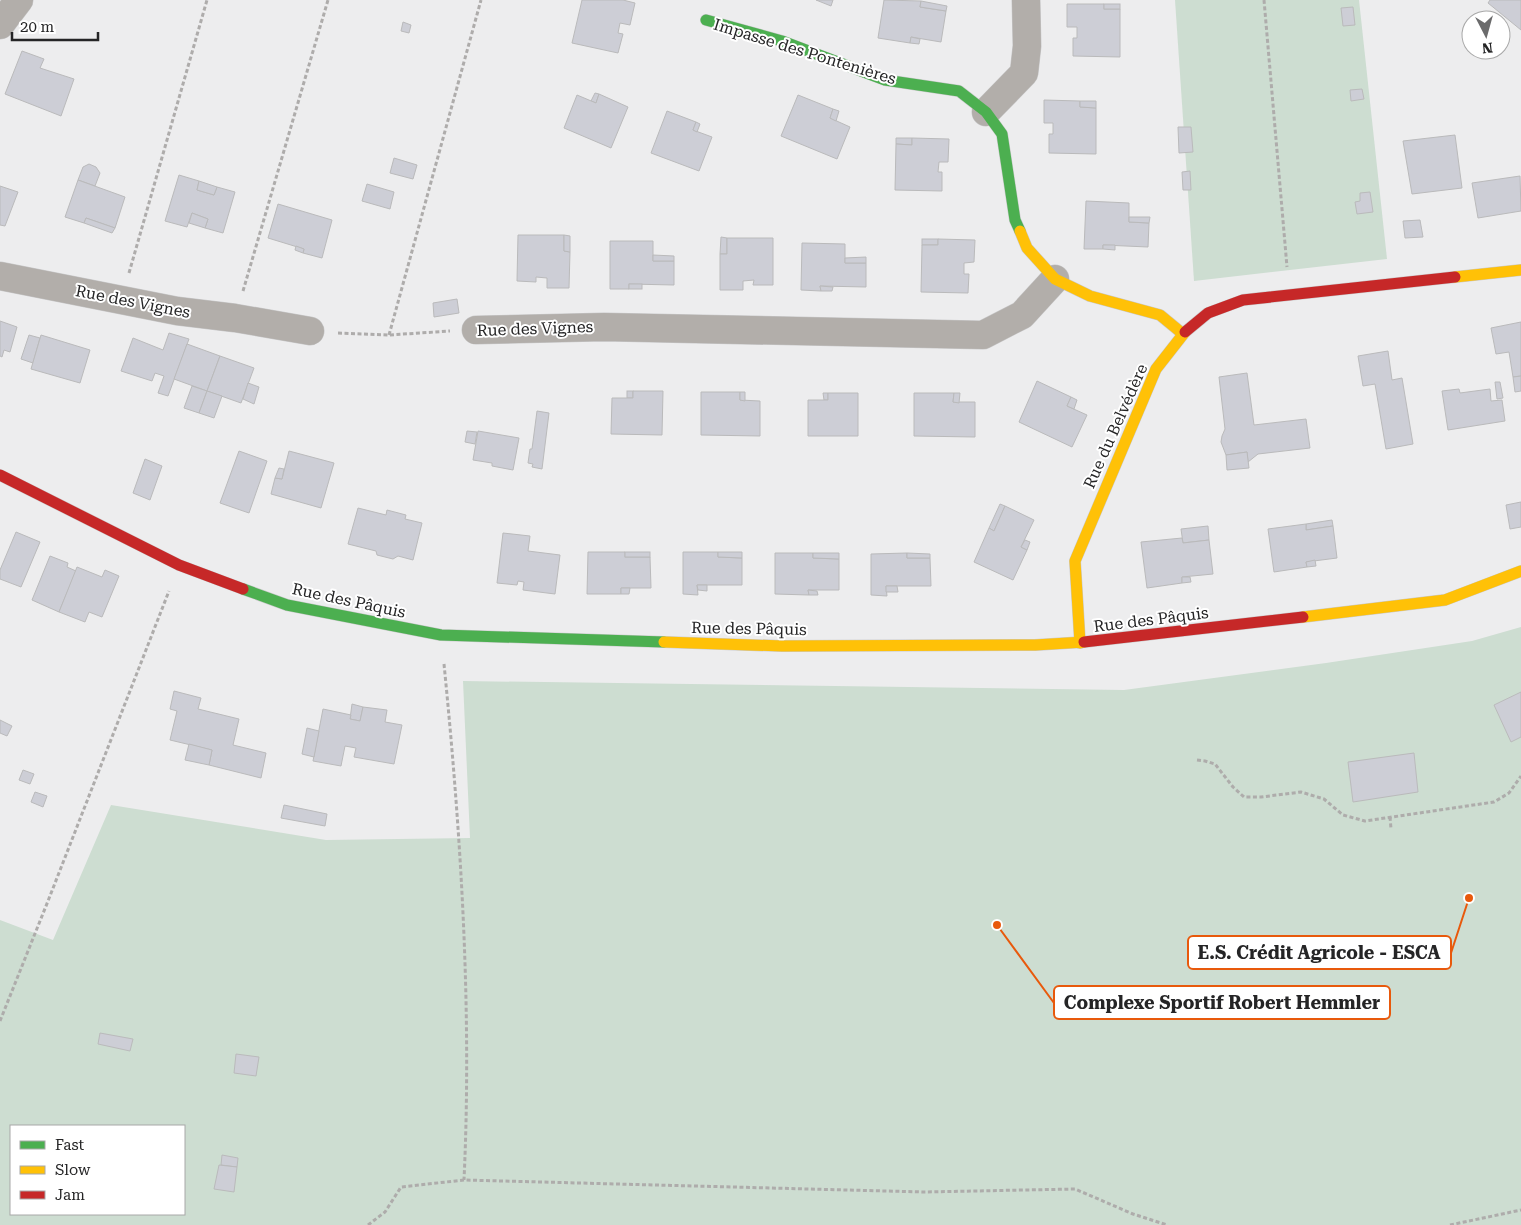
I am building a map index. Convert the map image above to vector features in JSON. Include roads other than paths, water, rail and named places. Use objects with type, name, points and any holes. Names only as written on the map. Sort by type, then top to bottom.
[{"type":"street","points":[[0,25],[19,0]]},
{"type":"street","points":[[986,112],[1024,73],[1027,46],[1026,0]]},
{"type":"street","name":"Impasse des Pontenières","points":[[706,20],[782,41],[885,80],[959,91],[986,112],[1002,134],[1015,220],[1027,248],[1056,279],[1090,296],[1160,315],[1183,334]]},
{"type":"street","name":"Rue du Belvédère","points":[[1080,643],[1075,560],[1156,369],[1183,334],[1208,313],[1243,300],[1521,270]]},
{"type":"street","name":"Rue des Vignes","points":[[0,276],[177,311],[235,318],[310,331]]},
{"type":"street","name":"Rue des Vignes","points":[[476,330],[604,327],[983,335],[1022,315],[1056,279]]},
{"type":"street","name":"Rue des Pâquis","points":[[0,475],[179,564],[287,604],[441,635],[782,646],[1035,645],[1080,643],[1445,600],[1521,570]]},
{"type":"place","name":"E.S. Crédit Agricole - ESCA","points":[[1469,898]]},
{"type":"place","name":"Complexe Sportif Robert Hemmler","points":[[997,925]]}]
